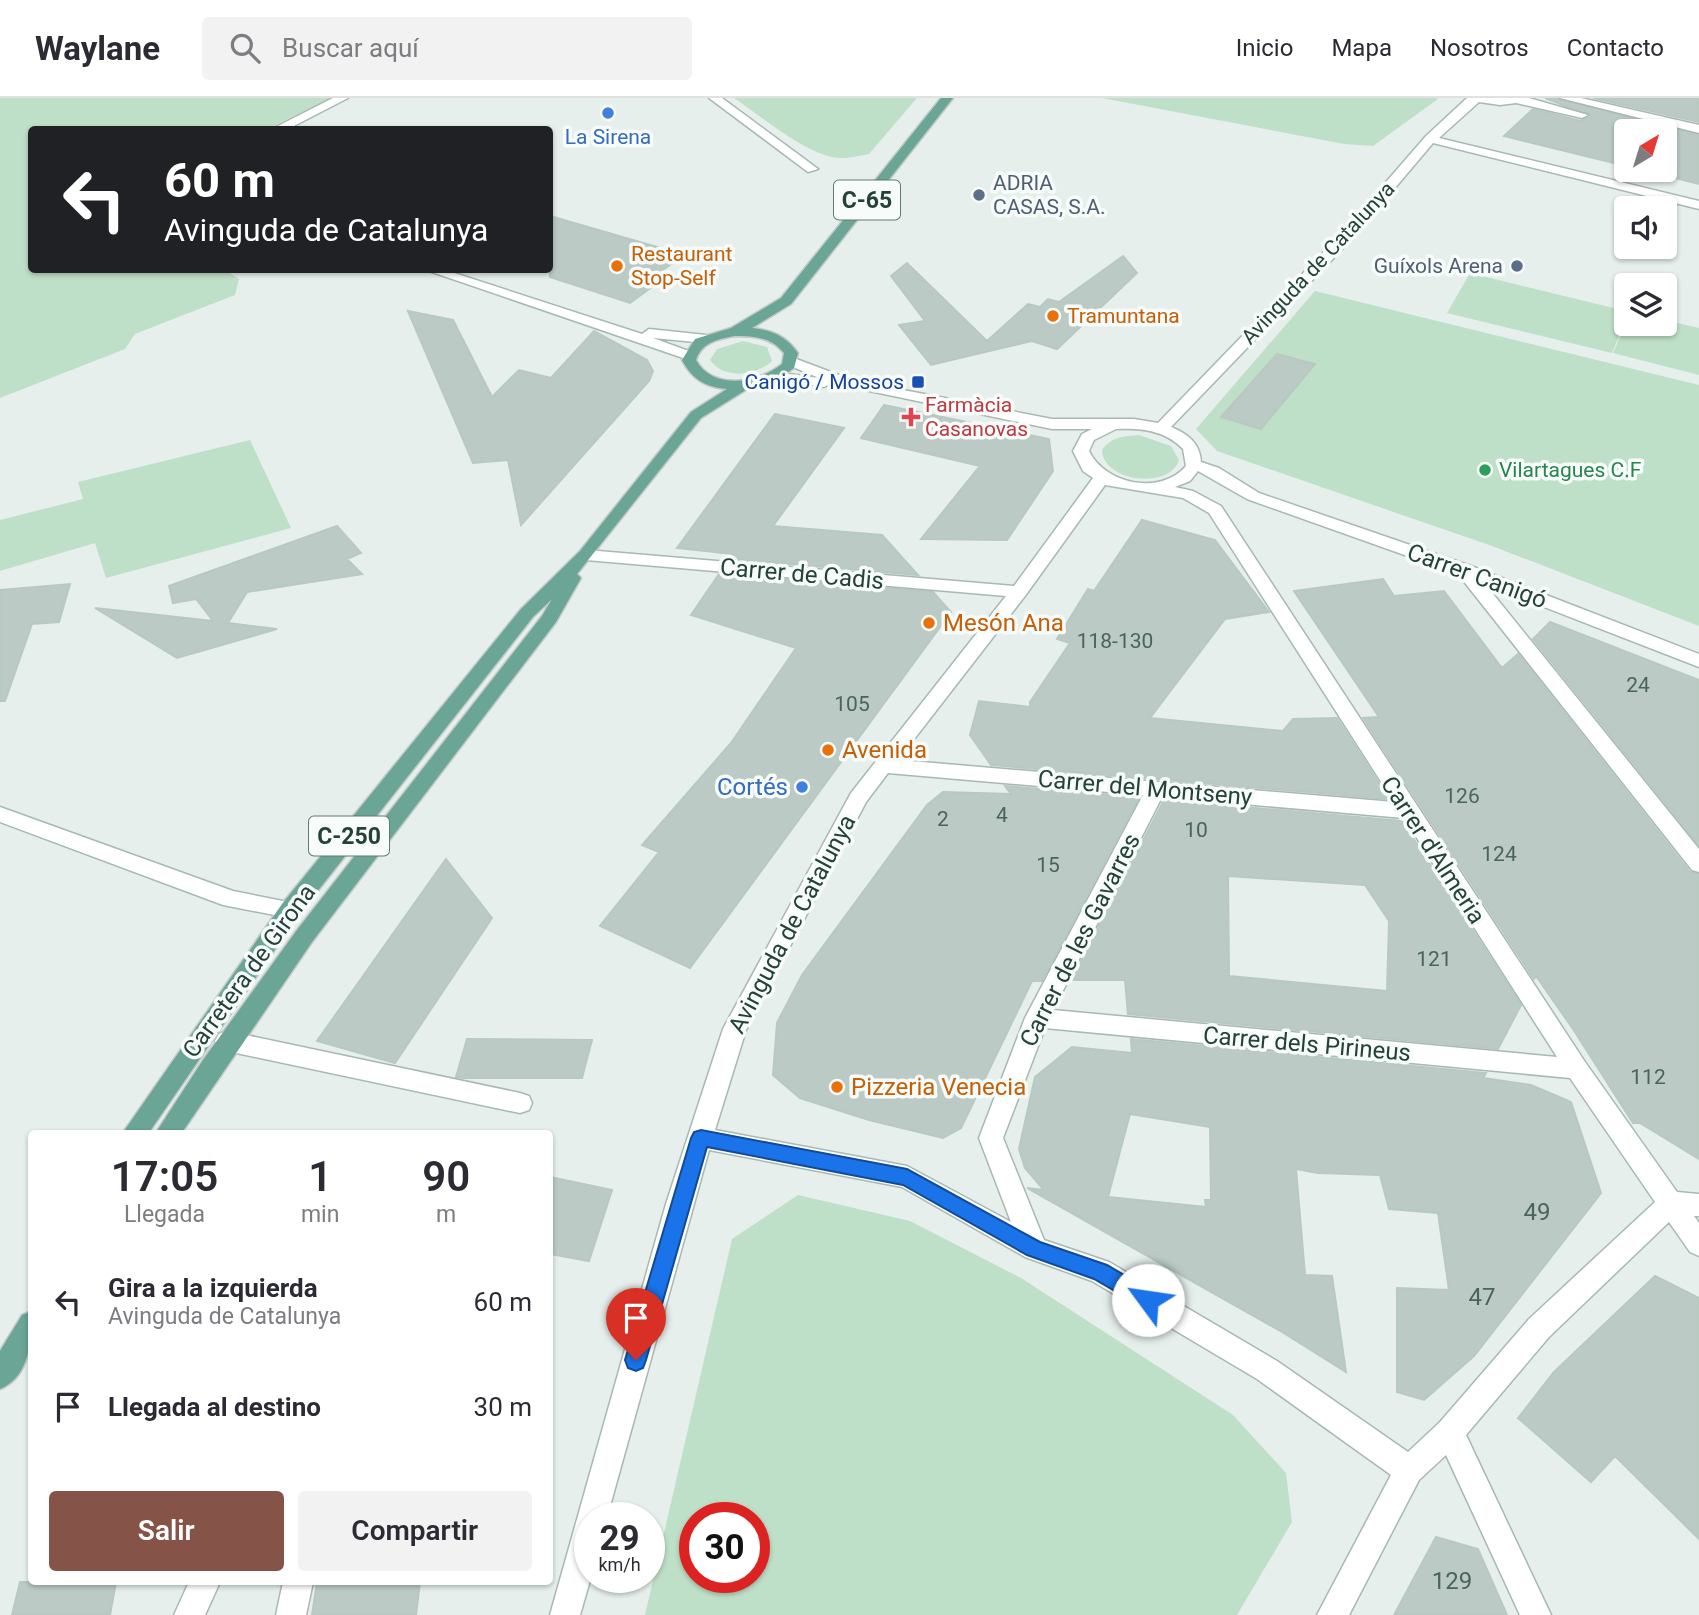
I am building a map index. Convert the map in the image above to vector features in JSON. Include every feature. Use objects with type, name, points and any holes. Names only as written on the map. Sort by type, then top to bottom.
[{"type":"main road","name":"C-65","points":[[734,332],[786,301],[947,98]]},
{"type":"main road","name":"C-65","points":[[779,340],[786,301]]},
{"type":"main road","points":[[734,332],[759,333],[779,340],[789,348],[791,361],[778,375],[746,384],[723,384],[704,378],[691,367],[689,356],[695,347],[706,339],[734,332]]},
{"type":"main road","name":"Carretera de Girona","points":[[696,415],[704,378]]},
{"type":"main road","name":"Carretera de Girona","points":[[137,1130],[290,910],[527,613],[586,555],[696,415],[746,384]]},
{"type":"main road","name":"Carretera de Girona","points":[[170,1130],[227,1041],[318,917],[550,618],[586,555]]},
{"type":"main road","points":[[0,1376],[28,1330]]},
{"type":"street","points":[[284,126],[342,98]]},
{"type":"street","points":[[715,98],[812,169]]},
{"type":"street","points":[[1566,98],[1699,129]]},
{"type":"street","points":[[1475,99],[1500,102],[1521,99],[1614,122]]},
{"type":"street","name":"Avinguda de Catalunya","points":[[1161,429],[1346,237],[1430,139],[1475,99]]},
{"type":"street","points":[[1677,137],[1699,143]]},
{"type":"street","points":[[1430,139],[1699,205]]},
{"type":"street","points":[[442,273],[600,323],[689,356]]},
{"type":"street","points":[[600,323],[643,332],[706,339]]},
{"type":"street","points":[[791,361],[848,384]]},
{"type":"street","points":[[778,375],[813,382],[848,384],[1052,424],[1135,424],[1161,429],[1185,441],[1194,453],[1195,465],[1189,474],[1170,485]]},
{"type":"street","points":[[1052,424],[1084,442]]},
{"type":"street","points":[[1102,478],[1083,461],[1081,451],[1084,442],[1094,433],[1110,426]]},
{"type":"street","name":"Carrer Canigó","points":[[1195,465],[1213,471],[1252,496]]},
{"type":"street","name":"Avinguda de Catalunya","points":[[596,1502],[735,1029],[858,798],[1019,592],[1102,478]]},
{"type":"street","name":"Carrer Canigó","points":[[1102,478],[1119,484],[1148,488],[1170,485],[1252,496],[1465,570],[1699,661]]},
{"type":"street","name":"Carrer d'Almeria","points":[[1148,488],[1187,494],[1215,510],[1407,811],[1577,1069],[1699,1244]]},
{"type":"street","name":"Carrer de Cadis","points":[[586,555],[1019,592]]},
{"type":"street","points":[[1465,570],[1699,864]]},
{"type":"street","name":"Carrer del Montseny","points":[[883,766],[1407,811]]},
{"type":"street","name":"Carrer de les Gavarres","points":[[1034,1249],[991,1138],[1037,1018],[1156,789]]},
{"type":"street","points":[[0,814],[231,899],[290,910]]},
{"type":"street","name":"Carrer dels Pirineus","points":[[1037,1018],[1577,1069]]},
{"type":"street","points":[[227,1041],[520,1103]]},
{"type":"street","points":[[701,1138],[907,1177],[1034,1249],[1112,1278],[1266,1370],[1409,1470]]},
{"type":"street","points":[[1332,1615],[1409,1470],[1450,1432],[1539,1328],[1672,1203],[1699,1205]]},
{"type":"street","points":[[1450,1432],[1536,1615]]},
{"type":"street","points":[[565,1615],[574,1583]]},
{"type":"street","points":[[189,1615],[204,1585]]},
{"type":"street","points":[[291,1615],[297,1585]]},
{"type":"green space","points":[[0,98],[332,98],[273,126],[28,126],[28,273],[230,273],[239,279],[235,295],[135,334],[125,349],[0,398]]},
{"type":"green space","points":[[734,98],[917,98],[869,154],[841,158],[807,147]]},
{"type":"green space","points":[[1102,98],[1438,99],[1373,146],[1344,144]]},
{"type":"green space","points":[[1470,273],[1614,308],[1614,336],[1619,336],[1612,353],[1447,313]]},
{"type":"green space","name":"Vilartagues C.F","points":[[1315,291],[1699,385],[1699,626],[1492,546],[1217,451],[1196,429]]},
{"type":"green space","points":[[1677,323],[1699,328],[1699,375],[1613,353],[1620,336],[1677,336]]},
{"type":"green space","points":[[743,341],[767,347],[772,361],[758,370],[740,374],[723,371],[710,360],[717,349]]},
{"type":"green space","points":[[1139,435],[1171,446],[1179,460],[1173,469],[1163,476],[1138,478],[1124,475],[1105,461],[1102,450],[1109,442]]},
{"type":"green space","points":[[250,440],[291,528],[106,578],[95,543],[0,571],[0,520],[83,499],[78,482]]},
{"type":"green space","points":[[798,1195],[910,1221],[1021,1278],[1233,1415],[1286,1473],[1292,1522],[1237,1615],[645,1615],[650,1593],[665,1593],[665,1529],[732,1239]]},
{"type":"building","points":[[1545,98],[1557,98],[1638,119],[1614,119],[1614,163],[1504,136],[1533,109],[1581,121],[1591,116]]},
{"type":"building","points":[[1593,98],[1699,98],[1699,122]]},
{"type":"building","points":[[1677,129],[1699,135],[1699,184],[1677,178]]},
{"type":"building","points":[[553,217],[685,255],[661,271],[671,273],[630,303],[550,277],[550,273],[553,273]]},
{"type":"building","points":[[1123,256],[1137,273],[1057,349],[1032,341],[931,365],[899,325],[925,321],[891,276],[907,263],[987,341],[1028,304],[1040,307],[1048,299],[1059,302]]},
{"type":"building","points":[[408,311],[453,320],[492,397],[519,370],[551,378],[594,331],[647,360],[653,371],[649,381],[521,525],[508,460],[473,463]]},
{"type":"building","points":[[1277,354],[1315,364],[1261,429],[1221,417]]},
{"type":"building","points":[[884,405],[1049,439],[1053,471],[1007,540],[921,539],[980,466],[861,438]]},
{"type":"building","points":[[775,414],[844,428],[773,526],[882,535],[918,575],[729,559],[733,554],[677,548]]},
{"type":"building","points":[[1142,520],[1215,540],[1269,612],[1225,619],[1150,718],[1283,731],[1293,719],[1337,718],[1389,799],[991,765],[970,735],[979,701],[1030,707],[1030,702],[1070,643],[1057,639],[1088,589],[1094,591]]},
{"type":"building","points":[[337,526],[361,553],[347,559],[362,574],[247,592],[228,623],[277,629],[177,658],[95,608],[213,621],[196,599],[173,603],[169,586]]},
{"type":"building","points":[[719,574],[933,592],[951,612],[690,968],[600,926],[659,852],[642,845],[731,743],[796,648],[691,615]]},
{"type":"building","points":[[1383,579],[1394,596],[1444,591],[1502,668],[1518,654],[1690,872],[1699,874],[1699,1159],[1640,1123],[1633,1123],[1573,1029],[1536,976],[1534,979],[1363,718],[1379,717],[1294,591]]},
{"type":"building","points":[[70,584],[59,622],[32,624],[5,701],[0,701],[0,590]]},
{"type":"building","points":[[1550,622],[1699,680],[1699,845],[1533,639]]},
{"type":"building","points":[[1005,786],[1139,797],[1042,981],[1032,981],[961,1128],[943,1138],[869,1120],[800,1098],[773,1075],[777,1023],[802,975],[927,805],[943,792],[1011,794]]},
{"type":"building","points":[[1164,800],[1402,821],[1521,1005],[1498,1049],[1128,1014],[1125,980],[1071,980]],"holes":[[[1228,876],[1365,885],[1389,921],[1387,991],[1229,976]]]},
{"type":"building","points":[[446,859],[492,918],[395,1063],[317,1041]]},
{"type":"building","points":[[467,1039],[592,1040],[582,1078],[456,1077]]},
{"type":"building","points":[[1131,1039],[1486,1073],[1483,1078],[1531,1085],[1571,1102],[1601,1193],[1474,1356],[1424,1400],[1397,1392],[1397,1288],[1449,1290],[1438,1213],[1389,1209],[1380,1175],[1318,1173],[1296,1169],[1305,1275],[1332,1276],[1346,1372],[1282,1332],[1027,1188],[1044,1190],[1025,1168],[1019,1149],[1035,1077],[1072,1047],[1132,1053]],"holes":[[[1130,1114],[1210,1127],[1211,1200],[1205,1200],[1206,1207],[1108,1197]]]},
{"type":"building","points":[[553,1178],[612,1190],[589,1261],[553,1255]]},
{"type":"building","points":[[1655,1276],[1699,1298],[1699,1539],[1615,1456],[1591,1482],[1518,1418],[1554,1372]]},
{"type":"building","points":[[1436,1537],[1478,1549],[1507,1615],[1394,1615]]},
{"type":"building","points":[[20,1582],[28,1582],[28,1585],[115,1585],[110,1615],[12,1615]]},
{"type":"building","points":[[317,1585],[420,1585],[416,1615],[312,1615]]},
{"type":"place","name":"La Sirena","points":[[608,113]]},
{"type":"place","name":"ADRIA CASAS, S.A.","points":[[979,195]]},
{"type":"place","name":"Restaurant Stop-Self","points":[[617,266]]},
{"type":"place","name":"Guíxols Arena","points":[[1517,266]]},
{"type":"place","name":"Tramuntana","points":[[1053,316]]},
{"type":"place","name":"Canigó / Mossos","points":[[918,382]]},
{"type":"place","name":"Farmàcia Casanovas","points":[[911,417]]},
{"type":"place","name":"Vilartagues C.F","points":[[1485,470]]},
{"type":"place","name":"Mesón Ana","points":[[929,623]]},
{"type":"place","name":"Avenida","points":[[828,750]]},
{"type":"place","name":"Cortés","points":[[802,787]]},
{"type":"place","name":"Pizzeria Venecia","points":[[837,1087]]},
{"type":"route","points":[[636,1360],[679,1204],[701,1138],[907,1177],[1034,1249],[1100,1271],[1148,1300]]}]
